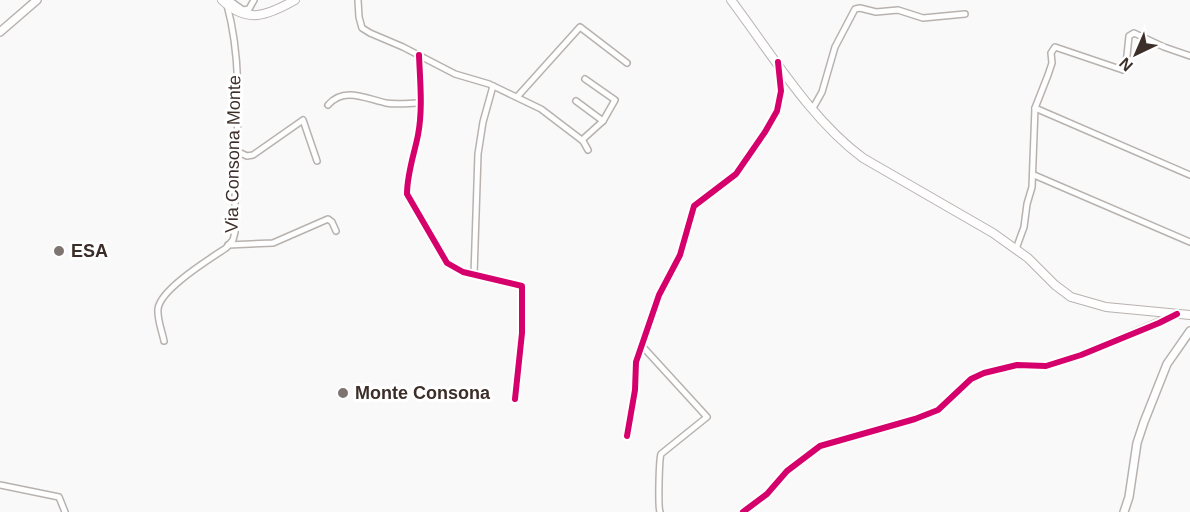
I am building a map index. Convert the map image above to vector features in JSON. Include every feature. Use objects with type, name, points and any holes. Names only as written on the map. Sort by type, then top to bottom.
[{"type":"main road","points":[[226,2],[239,14],[250,16],[265,14],[295,0]]},
{"type":"main road","points":[[731,0],[813,108],[843,143],[863,158],[993,232],[1028,258],[1062,292],[1071,297],[1106,307],[1190,315]]},
{"type":"street","points":[[0,32],[37,0]]},
{"type":"street","points":[[226,2],[243,10],[249,9],[254,0]]},
{"type":"street","points":[[358,0],[359,17],[363,28],[455,74],[493,86],[541,109],[582,140],[588,150]]},
{"type":"street","name":"Via Consona Monte","points":[[165,341],[158,310],[162,298],[228,245],[233,240],[235,232],[237,101],[234,35],[226,2]]},
{"type":"street","points":[[813,108],[822,92],[835,47],[855,9],[876,12],[897,10],[923,18],[965,14]]},
{"type":"street","points":[[517,97],[580,27],[627,63]]},
{"type":"street","points":[[1016,249],[1024,227],[1025,210],[1034,175],[1035,108],[1052,63],[1051,53],[1055,47],[1123,70],[1126,65],[1129,36],[1134,33],[1190,56]]},
{"type":"street","points":[[419,55],[418,134],[407,181],[407,194],[447,263],[464,272],[522,286],[522,333],[515,399]]},
{"type":"street","points":[[627,436],[635,390],[636,362],[659,295],[680,255],[694,206],[736,174],[765,132],[777,111],[781,91],[778,62]]},
{"type":"street","points":[[582,140],[603,121],[615,100],[585,79]]},
{"type":"street","points":[[474,275],[478,154],[483,122],[493,86]]},
{"type":"street","points":[[328,105],[337,98],[352,95],[361,95],[386,103],[420,103]]},
{"type":"street","points":[[576,101],[603,121]]},
{"type":"street","points":[[1035,108],[1190,174]]},
{"type":"street","points":[[236,151],[247,156],[253,155],[303,120],[317,161]]},
{"type":"street","points":[[1034,175],[1190,242]]},
{"type":"street","points":[[228,245],[273,243],[328,219],[336,231]]},
{"type":"street","points":[[743,512],[767,494],[787,471],[820,446],[915,419],[938,410],[971,379],[984,373],[1017,365],[1046,366],[1072,358],[1177,314]]},
{"type":"street","points":[[1124,512],[1129,498],[1137,443],[1144,422],[1167,364],[1190,331]]},
{"type":"street","points":[[643,347],[707,417],[661,454],[657,506],[660,512]]},
{"type":"street","points":[[0,485],[59,496],[65,512]]},
{"type":"cycle path","points":[[419,55],[420,115],[407,194],[447,263],[463,272],[522,286],[522,333],[515,399]]},
{"type":"cycle path","points":[[627,436],[635,390],[636,362],[659,295],[680,255],[694,206],[736,174],[765,132],[777,111],[781,91],[778,62]]},
{"type":"cycle path","points":[[743,512],[767,494],[787,471],[820,446],[915,419],[938,410],[971,379],[984,373],[1017,365],[1046,366],[1081,355],[1177,314]]},
{"type":"place","name":"ESA","points":[[59,251]]},
{"type":"place","name":"Monte Consona","points":[[343,393]]}]
